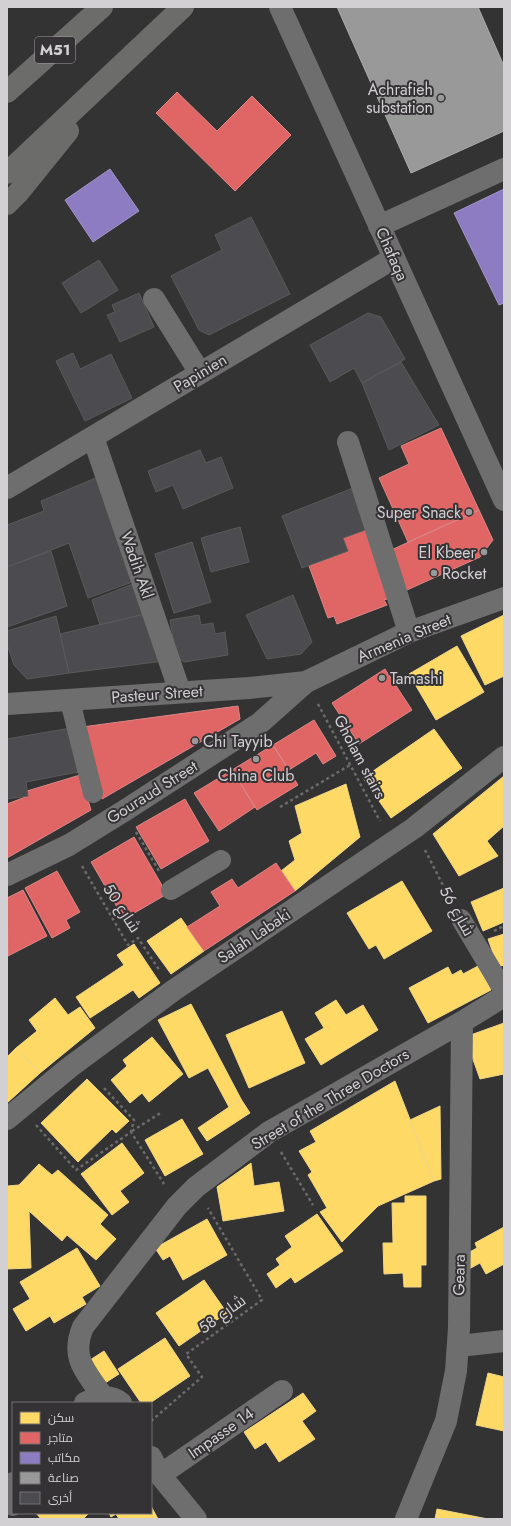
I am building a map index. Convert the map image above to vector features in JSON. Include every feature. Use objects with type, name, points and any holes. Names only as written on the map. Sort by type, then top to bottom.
[{"type":"highway","name":"M51","points":[[7,92],[102,7]]},
{"type":"highway","points":[[7,173],[183,7]]},
{"type":"highway","points":[[7,204],[18,193],[60,142],[102,84]]},
{"type":"street","name":"Chafaqa","points":[[280,7],[504,500]]},
{"type":"street","points":[[379,226],[504,169]]},
{"type":"street","name":"Papinien","points":[[7,488],[394,258]]},
{"type":"street","points":[[154,299],[200,373]]},
{"type":"street","name":"Wadih Akl","points":[[93,437],[180,692]]},
{"type":"street","points":[[348,442],[409,632]]},
{"type":"street","name":"Armenia Street","points":[[306,682],[409,632],[504,598]]},
{"type":"street","name":"Pasteur Street","points":[[8,702],[70,701],[248,688],[306,682]]},
{"type":"street","name":"Gouraud Street","points":[[7,875],[69,845],[124,811],[260,723],[306,682]]},
{"type":"street","points":[[248,688],[256,691],[264,699],[265,709],[260,723]]},
{"type":"street","points":[[70,701],[93,793]]},
{"type":"street","name":"Salah Labaki","points":[[7,1119],[70,1067],[174,990],[414,828],[504,757]]},
{"type":"street","points":[[171,890],[221,860]]},
{"type":"street","name":"شارع 56","points":[[461,918],[504,991]]},
{"type":"street","name":"Street of the Three Doctors","points":[[98,1401],[79,1359],[79,1336],[86,1321],[177,1206],[196,1187],[269,1132],[462,1022],[504,996]]},
{"type":"street","name":"Geara","points":[[406,1519],[446,1421],[453,1390],[459,1346],[462,1022]]},
{"type":"street","points":[[459,1346],[504,1341]]},
{"type":"street","name":"Impasse 14","points":[[156,1466],[282,1391]]},
{"type":"street","points":[[156,1466],[196,1519]]},
{"type":"path","name":"Gholam stairs","points":[[306,682],[392,843]]},
{"type":"path","points":[[280,807],[350,765]]},
{"type":"path","points":[[124,811],[171,890]]},
{"type":"path","name":"شارع 56","points":[[414,828],[461,918]]},
{"type":"path","name":"شارع 50","points":[[69,845],[128,945],[138,938],[174,990]]},
{"type":"path","points":[[104,1088],[134,1120],[131,1132],[177,1206]]},
{"type":"path","points":[[33,1122],[76,1170],[162,1112]]},
{"type":"path","points":[[269,1132],[313,1205]]},
{"type":"path","name":"شارع 58","points":[[152,1420],[202,1377],[186,1354],[262,1300],[196,1187]]},
{"type":"building: سكن","points":[[504,615],[504,676],[485,685],[461,636]]},
{"type":"building: سكن","points":[[457,646],[484,692],[436,720],[409,674]]},
{"type":"building: سكن","points":[[434,729],[462,768],[391,818],[363,778]]},
{"type":"building: سكن","points":[[504,776],[504,826],[487,841],[498,856],[459,876],[433,834]]},
{"type":"building: سكن","points":[[346,784],[360,837],[295,891],[281,871],[295,860],[289,841],[302,833],[295,806]]},
{"type":"building: سكن","points":[[402,881],[432,931],[384,959],[376,945],[369,949],[347,913]]},
{"type":"building: سكن","points":[[504,888],[504,922],[483,931],[471,902]]},
{"type":"building: سكن","points":[[181,918],[204,951],[171,974],[147,941]]},
{"type":"building: سكن","points":[[504,934],[504,965],[498,967],[488,939]]},
{"type":"building: سكن","points":[[134,944],[160,983],[139,998],[133,990],[90,1018],[76,997],[124,965],[117,955]]},
{"type":"building: سكن","points":[[478,966],[491,990],[428,1023],[409,988],[448,967],[452,975],[461,970],[463,974]]},
{"type":"building: سكن","points":[[55,998],[68,1015],[80,1007],[95,1028],[40,1073],[16,1048],[37,1031],[29,1020]]},
{"type":"building: سكن","points":[[336,1000],[346,1015],[363,1005],[378,1030],[321,1065],[305,1039],[324,1028],[315,1013]]},
{"type":"building: سكن","points":[[191,1004],[241,1099],[229,1107],[208,1068],[189,1078],[158,1020]]},
{"type":"building: سكن","points":[[282,1011],[305,1063],[249,1088],[226,1035]]},
{"type":"building: سكن","points":[[504,1023],[504,1074],[480,1079],[465,1037]]},
{"type":"building: سكن","points":[[152,1037],[183,1074],[149,1102],[142,1093],[130,1103],[111,1080],[127,1066],[123,1060]]},
{"type":"building: سكن","points":[[16,1048],[40,1073],[7,1103],[7,1057]]},
{"type":"building: سكن","points":[[87,1079],[129,1121],[116,1133],[112,1129],[78,1162],[41,1123]]},
{"type":"building: سكن","points":[[395,1081],[434,1181],[378,1206],[342,1242],[320,1212],[327,1208],[308,1175],[312,1172],[299,1151],[316,1142],[310,1131]]},
{"type":"building: سكن","points":[[241,1099],[250,1113],[207,1141],[198,1128]]},
{"type":"building: سكن","points":[[440,1106],[441,1179],[434,1181],[410,1120]]},
{"type":"building: سكن","points":[[182,1119],[203,1154],[165,1176],[145,1140]]},
{"type":"building: سكن","points":[[122,1143],[144,1173],[120,1191],[129,1202],[112,1215],[81,1174]]},
{"type":"building: سكن","points":[[251,1163],[254,1186],[279,1182],[284,1211],[223,1221],[217,1187]]},
{"type":"building: سكن","points":[[39,1164],[52,1175],[58,1170],[108,1215],[100,1224],[116,1239],[96,1260],[67,1235],[62,1241],[29,1211],[31,1268],[7,1269],[7,1186],[19,1185]]},
{"type":"building: سكن","points":[[405,1196],[426,1196],[426,1265],[421,1265],[421,1287],[404,1287],[403,1273],[384,1274],[383,1243],[393,1243],[392,1203],[405,1203]]},
{"type":"building: سكن","points":[[317,1214],[343,1251],[295,1283],[291,1277],[276,1288],[267,1274],[280,1265],[276,1259],[292,1247],[285,1236]]},
{"type":"building: سكن","points":[[207,1219],[227,1255],[183,1280],[170,1256],[163,1260],[155,1248]]},
{"type":"building: سكن","points":[[504,1227],[504,1264],[486,1274],[480,1263],[469,1269],[462,1256],[477,1248],[475,1243]]},
{"type":"building: سكن","points":[[77,1248],[100,1286],[82,1297],[86,1304],[54,1323],[50,1316],[26,1331],[13,1309],[30,1299],[20,1282]]},
{"type":"building: سكن","points":[[204,1280],[227,1313],[179,1346],[156,1313]]},
{"type":"building: سكن","points":[[165,1338],[190,1376],[151,1402],[140,1402],[118,1369]]},
{"type":"building: سكن","points":[[104,1351],[119,1374],[105,1383],[90,1360]]},
{"type":"building: سكن","points":[[488,1373],[504,1377],[504,1431],[476,1425]]},
{"type":"building: سكن","points":[[303,1393],[316,1411],[302,1421],[315,1439],[279,1462],[266,1442],[255,1449],[244,1432]]},
{"type":"building: سكن","points":[[152,1508],[158,1519],[119,1519],[116,1514],[152,1514]]},
{"type":"building: سكن","points":[[437,1509],[488,1519],[435,1519]]},
{"type":"building: سكن","points":[[37,1514],[88,1514],[83,1519],[41,1519]]},
{"type":"building: متاجر","points":[[177,92],[217,131],[252,96],[291,135],[235,191],[156,113]]},
{"type":"building: متاجر","points":[[441,428],[479,510],[408,542],[379,478],[409,464],[401,446]]},
{"type":"building: متاجر","points":[[479,510],[493,540],[480,557],[407,590],[389,551]]},
{"type":"building: متاجر","points":[[368,529],[393,597],[384,600],[387,605],[337,624],[334,616],[328,618],[309,566],[348,551],[343,538]]},
{"type":"building: متاجر","points":[[385,669],[412,710],[359,744],[332,703]]},
{"type":"building: متاجر","points":[[238,706],[240,719],[102,799],[82,727]]},
{"type":"building: متاجر","points":[[314,720],[336,756],[323,764],[316,753],[289,770],[273,745]]},
{"type":"building: متاجر","points":[[273,745],[298,785],[257,810],[232,770]]},
{"type":"building: متاجر","points":[[232,770],[255,807],[219,831],[194,793]]},
{"type":"building: متاجر","points":[[80,775],[91,810],[7,858],[7,804],[28,796],[27,791]]},
{"type":"building: متاجر","points":[[185,799],[209,841],[161,869],[136,827]]},
{"type":"building: متاجر","points":[[134,837],[167,894],[124,919],[91,862]]},
{"type":"building: متاجر","points":[[276,863],[295,891],[204,951],[187,927],[220,906],[211,892],[232,879],[238,888]]},
{"type":"building: متاجر","points":[[57,871],[80,912],[66,920],[70,928],[52,938],[25,888]]},
{"type":"building: متاجر","points":[[23,890],[47,936],[8,956],[7,898]]},
{"type":"building: مكاتب","points":[[110,169],[139,211],[93,242],[65,200]]},
{"type":"building: مكاتب","points":[[504,189],[504,303],[499,305],[454,213]]},
{"type":"building: صناعة","name":"Achrafieh substation","points":[[337,7],[478,7],[504,66],[504,131],[411,173]]},
{"type":"building: أخرى","points":[[251,217],[290,294],[209,335],[199,330],[171,276],[222,250],[215,235]]},
{"type":"building: أخرى","points":[[99,260],[118,290],[81,313],[62,283]]},
{"type":"building: أخرى","points":[[139,293],[154,327],[120,342],[107,315],[115,312],[112,305]]},
{"type":"building: أخرى","points":[[368,313],[381,317],[405,359],[362,383],[354,368],[330,382],[310,345]]},
{"type":"building: أخرى","points":[[73,353],[80,369],[111,354],[132,398],[85,421],[56,361]]},
{"type":"building: أخرى","points":[[401,362],[439,425],[389,450],[362,383]]},
{"type":"building: أخرى","points":[[200,450],[206,463],[221,457],[233,488],[183,509],[173,485],[156,492],[148,471]]},
{"type":"building: أخرى","points":[[98,477],[135,581],[88,598],[69,543],[7,567],[7,525],[44,511],[41,501]]},
{"type":"building: أخرى","points":[[353,488],[368,529],[343,538],[348,551],[302,568],[282,516]]},
{"type":"building: أخرى","points":[[240,527],[249,562],[211,572],[201,538]]},
{"type":"building: أخرى","points":[[192,542],[211,602],[174,613],[155,554]]},
{"type":"building: أخرى","points":[[51,551],[67,606],[7,627],[7,567]]},
{"type":"building: أخرى","points":[[138,582],[149,613],[100,625],[92,600]]},
{"type":"building: أخرى","points":[[293,595],[312,642],[301,654],[267,659],[246,615]]},
{"type":"building: أخرى","points":[[149,613],[164,661],[69,673],[60,634]]},
{"type":"building: أخرى","points":[[199,615],[201,625],[213,623],[215,634],[225,632],[228,655],[184,662],[176,656],[170,620]]},
{"type":"building: أخرى","points":[[56,616],[69,673],[27,679],[14,665],[7,644],[7,631]]},
{"type":"building: أخرى","points":[[71,728],[78,772],[26,782],[28,796],[7,799],[7,739]]},
{"type":"place","name":"Achrafieh substation","points":[[441,98]]},
{"type":"place","name":"Super Snack","points":[[469,512]]},
{"type":"place","name":"El Kbeer","points":[[484,552]]},
{"type":"place","name":"Rocket","points":[[434,573]]},
{"type":"place","name":"Tamashi","points":[[382,678]]},
{"type":"place","name":"Chi Tayyib","points":[[195,741]]},
{"type":"place","name":"China Club","points":[[256,759]]}]
